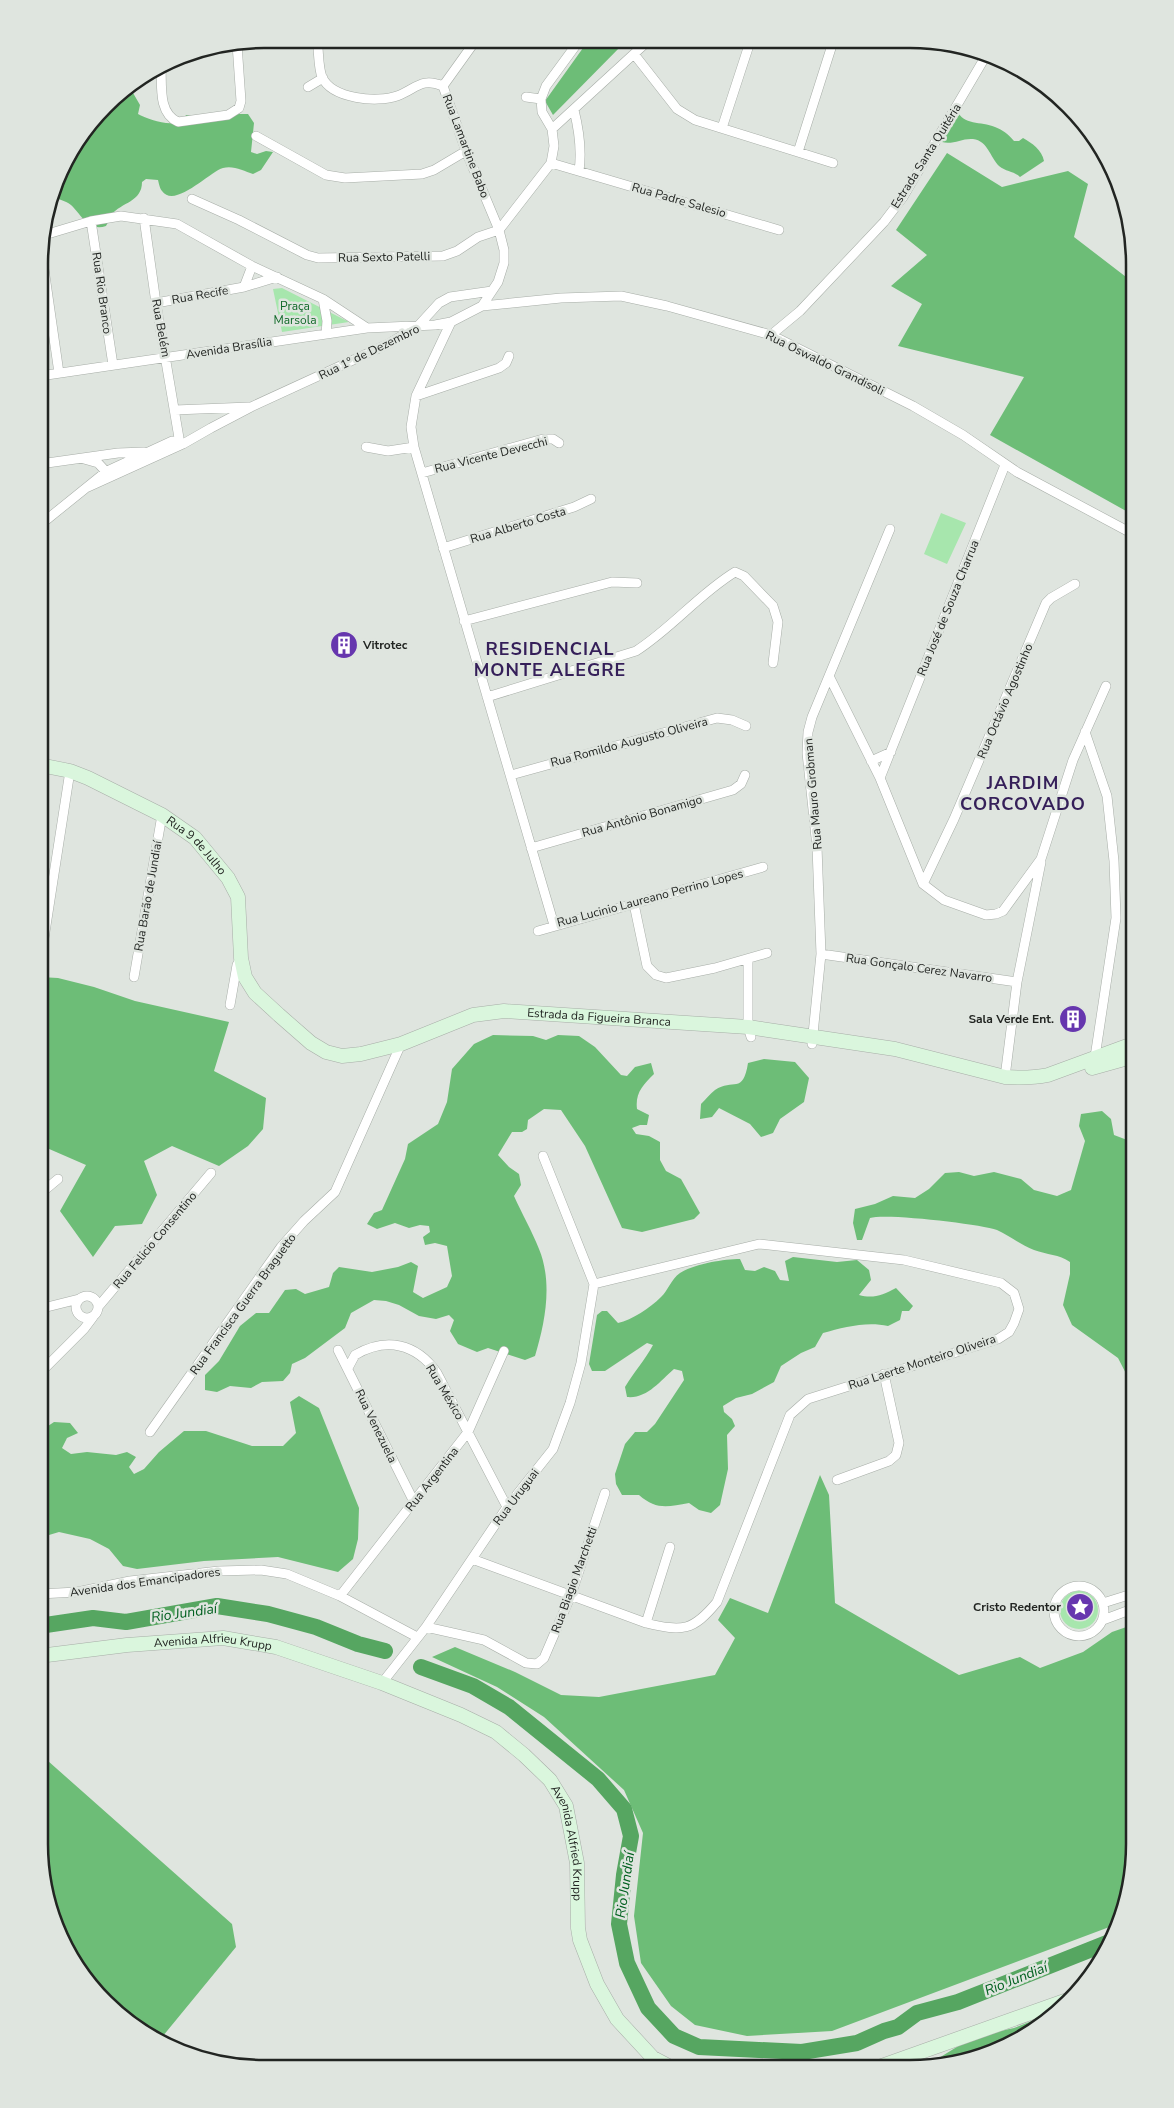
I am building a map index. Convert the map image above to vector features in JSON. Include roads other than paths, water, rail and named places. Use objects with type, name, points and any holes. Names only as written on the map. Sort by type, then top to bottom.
[{"type":"main road","name":"Rua 9 de Julho","points":[[48,767],[70,771],[88,778],[162,815],[196,838],[228,878],[238,897],[241,958]]},
{"type":"main road","name":"Estrada da Figueira Branca","points":[[241,958],[245,977],[255,993],[311,1043],[326,1052],[342,1056],[361,1054],[401,1044],[474,1015],[504,1011],[660,1021],[895,1049],[1005,1077],[1034,1078],[1126,1046]]},
{"type":"main road","points":[[812,1040],[1005,1083],[1030,1086],[1054,1081],[1102,1064],[1126,1058]]},
{"type":"main road","name":"Avenida Alfrieu Krupp","points":[[48,1655],[155,1642],[222,1638],[276,1647],[382,1684]]},
{"type":"main road","name":"Avenida Alfried Krupp","points":[[382,1684],[461,1715],[496,1732],[550,1780],[566,1806],[578,1863],[578,1928],[580,1940],[597,1984],[617,2019],[657,2060]]},
{"type":"main road","points":[[898,2060],[1055,2005]]},
{"type":"street","points":[[318,48],[322,78],[332,88],[346,95],[364,99],[381,99],[397,96],[426,82],[443,86]]},
{"type":"street","name":"Rua Lamartine Babo","points":[[470,48],[443,86],[466,151],[499,230]]},
{"type":"street","points":[[499,230],[552,163],[554,146],[552,128],[542,112],[541,99],[546,86],[573,48]]},
{"type":"street","points":[[552,128],[640,48]]},
{"type":"street","points":[[722,128],[748,48]]},
{"type":"street","points":[[798,152],[831,48]]},
{"type":"street","points":[[162,73],[164,107],[171,119],[178,122],[228,115],[239,108],[241,101],[236,49]]},
{"type":"street","points":[[634,54],[677,109],[695,120],[833,163]]},
{"type":"street","name":"Estrada Santa Quitéria","points":[[771,335],[800,312],[884,222],[903,197],[983,60]]},
{"type":"street","points":[[308,87],[322,78]]},
{"type":"street","points":[[526,97],[541,99]]},
{"type":"street","points":[[574,110],[578,124],[581,156],[578,171]]},
{"type":"street","points":[[256,136],[326,175],[345,178],[422,174],[434,170],[466,151]]},
{"type":"street","name":"Rua Padre Salesio","points":[[552,163],[779,230]]},
{"type":"street","name":"Rua Sexto Patelli","points":[[192,199],[239,220],[300,252],[318,258],[443,256],[457,252],[478,237],[499,230]]},
{"type":"street","points":[[49,234],[121,216],[177,224],[252,266],[323,299],[367,328]]},
{"type":"street","name":"Rua Belém","points":[[144,218],[156,303],[176,410],[179,438]]},
{"type":"street","name":"Rua Rio Branco","points":[[91,222],[112,365]]},
{"type":"street","name":"Rua 1º de Dezembro","points":[[107,472],[159,455],[183,444],[252,407],[376,350],[418,326],[451,322],[482,306],[498,282],[504,263],[504,250],[499,230]]},
{"type":"street","name":"Rua Recife","points":[[244,287],[252,266]]},
{"type":"street","name":"Rua Recife","points":[[156,303],[244,287],[277,277]]},
{"type":"street","points":[[418,326],[439,303],[450,297],[492,291]]},
{"type":"street","name":"Rua Oswaldo Grandisoli","points":[[482,306],[561,298],[621,296],[667,306],[771,335],[913,406],[963,435],[1005,465],[1126,530]]},
{"type":"street","points":[[48,297],[59,373]]},
{"type":"street","points":[[323,299],[327,321],[326,334]]},
{"type":"street","points":[[451,322],[416,396],[411,427],[414,447],[554,925]]},
{"type":"street","name":"Avenida Brasília","points":[[48,375],[367,328],[418,326]]},
{"type":"street","points":[[416,396],[499,368],[506,362],[509,356]]},
{"type":"street","points":[[176,410],[252,407]]},
{"type":"street","name":"Rua 1º de Dezembro","points":[[48,519],[107,472],[179,438],[210,428]]},
{"type":"street","points":[[159,455],[179,438]]},
{"type":"street","name":"Rua Vicente Devecchi","points":[[422,473],[543,439],[553,439],[559,443]]},
{"type":"street","points":[[366,447],[388,451],[414,447]]},
{"type":"street","points":[[48,463],[109,454],[149,451]]},
{"type":"street","points":[[107,472],[109,454]]},
{"type":"street","points":[[81,458],[98,463],[107,472]]},
{"type":"street","name":"Rua José de Souza Charrua","points":[[880,778],[1005,465]]},
{"type":"street","name":"Rua Alberto Costa","points":[[443,548],[574,507],[591,499]]},
{"type":"street","name":"Rua Mauro Grobman","points":[[812,1040],[821,954],[817,846],[808,761],[808,732],[812,717],[890,529]]},
{"type":"street","points":[[487,697],[636,651],[651,642],[721,581],[735,572],[744,576],[772,606],[778,622],[774,663]]},
{"type":"street","points":[[464,621],[612,582],[637,583]]},
{"type":"street","name":"Rua Octávio Agostinho","points":[[923,884],[954,819],[1046,603],[1075,584]]},
{"type":"street","points":[[829,676],[880,778],[923,884],[944,900],[986,915],[996,914],[1003,911],[1041,859]]},
{"type":"street","points":[[1005,1077],[1017,982],[1041,859],[1073,760],[1106,686]]},
{"type":"street","name":"Rua Romildo Augusto Oliveira","points":[[511,775],[716,718],[732,720],[746,726]]},
{"type":"street","points":[[1085,732],[1107,796],[1114,861],[1116,918],[1095,1057]]},
{"type":"street","points":[[870,761],[891,752]]},
{"type":"street","points":[[48,905],[70,771]]},
{"type":"street","name":"Rua Antônio Bonamigo","points":[[531,848],[733,790],[741,784],[746,775]]},
{"type":"street","name":"Rua Barão de Jundiaí","points":[[134,977],[162,815]]},
{"type":"street","name":"Rua Lucinio Laureano Perrino Lopes","points":[[538,931],[763,867]]},
{"type":"street","points":[[634,904],[647,966],[656,975],[666,978],[767,953]]},
{"type":"street","name":"Rua Gonçalo Cerez Navarro","points":[[821,954],[1017,982]]},
{"type":"street","name":"Rua 9 de Julho","points":[[230,1005],[237,966],[241,958]]},
{"type":"street","points":[[748,959],[750,1032]]},
{"type":"street","name":"Rua Francisca Guerra Braguetto","points":[[150,1432],[281,1246],[335,1192],[401,1044]]},
{"type":"street","points":[[543,1156],[594,1284]]},
{"type":"street","name":"Rua Felicio Consentino","points":[[98,1307],[211,1173]]},
{"type":"street","points":[[48,1188],[58,1180]]},
{"type":"street","name":"Rua Laerte Monteiro Oliveira","points":[[472,1560],[646,1623],[676,1628],[691,1627],[704,1618],[717,1602],[790,1415],[808,1399],[998,1339],[1009,1332],[1019,1309],[1014,1293],[1001,1283],[904,1260],[758,1244],[594,1284]]},
{"type":"street","name":"Rua Uruguai","points":[[382,1684],[417,1636],[426,1627],[507,1506],[553,1450],[570,1403],[581,1363],[594,1284]]},
{"type":"street","points":[[48,1307],[87,1296],[92,1297],[98,1303],[97,1313],[84,1329],[48,1365]]},
{"type":"street","points":[[77,1334],[78,1314],[76,1303],[79,1299]]},
{"type":"street","points":[[53,1306],[85,1318],[93,1317]]},
{"type":"street","name":"Rua México","points":[[348,1368],[355,1355],[382,1344],[404,1346],[430,1363],[507,1506]]},
{"type":"street","name":"Rua Venezuela","points":[[338,1350],[414,1502]]},
{"type":"street","name":"Rua Argentina","points":[[340,1596],[468,1432],[504,1351]]},
{"type":"street","points":[[837,1480],[889,1461],[896,1455],[900,1443],[884,1374]]},
{"type":"street","name":"Rua Biagio Marchetti","points":[[426,1627],[484,1640],[526,1664],[537,1664],[544,1658],[572,1595],[605,1493]]},
{"type":"street","points":[[646,1623],[670,1547]]},
{"type":"street","name":"Avenida dos Emancipadores","points":[[48,1594],[77,1592],[130,1581],[218,1571],[261,1570],[287,1574],[340,1596],[417,1636]]},
{"type":"street","points":[[1103,1620],[1103,1603],[1094,1590],[1086,1587],[1071,1587],[1058,1596],[1053,1611],[1058,1626],[1063,1632],[1078,1637],[1093,1632],[1103,1620],[1126,1611]]},
{"type":"street","points":[[1103,1603],[1126,1596]]},
{"type":"waterway","name":"Rio Jundiaí","points":[[48,1625],[93,1618],[126,1622],[217,1606],[268,1614],[316,1627],[358,1644],[385,1651]]},
{"type":"waterway","name":"Rio Jundiaí","points":[[421,1667],[473,1686],[509,1707],[598,1779],[624,1809],[631,1836],[624,1875],[619,1924],[627,1963],[648,2008],[674,2036],[699,2047],[802,2052],[857,2043],[898,2027],[917,2013],[958,2002],[1102,1945]]},
{"type":"place","name":"Vitrotec","points":[[344,645]]},
{"type":"place","name":"Sala Verde Ent.","points":[[1073,1019]]},
{"type":"place","name":"Cristo Redentor","points":[[1080,1607]]},
{"type":"district","name":"RESIDENCIAL MONTE ALEGRE","points":[[550,660]]},
{"type":"district","name":"JARDIM CORCOVADO","points":[[1023,793]]},
{"type":"park label","name":"Praça Marsola","points":[[295,313]]}]
